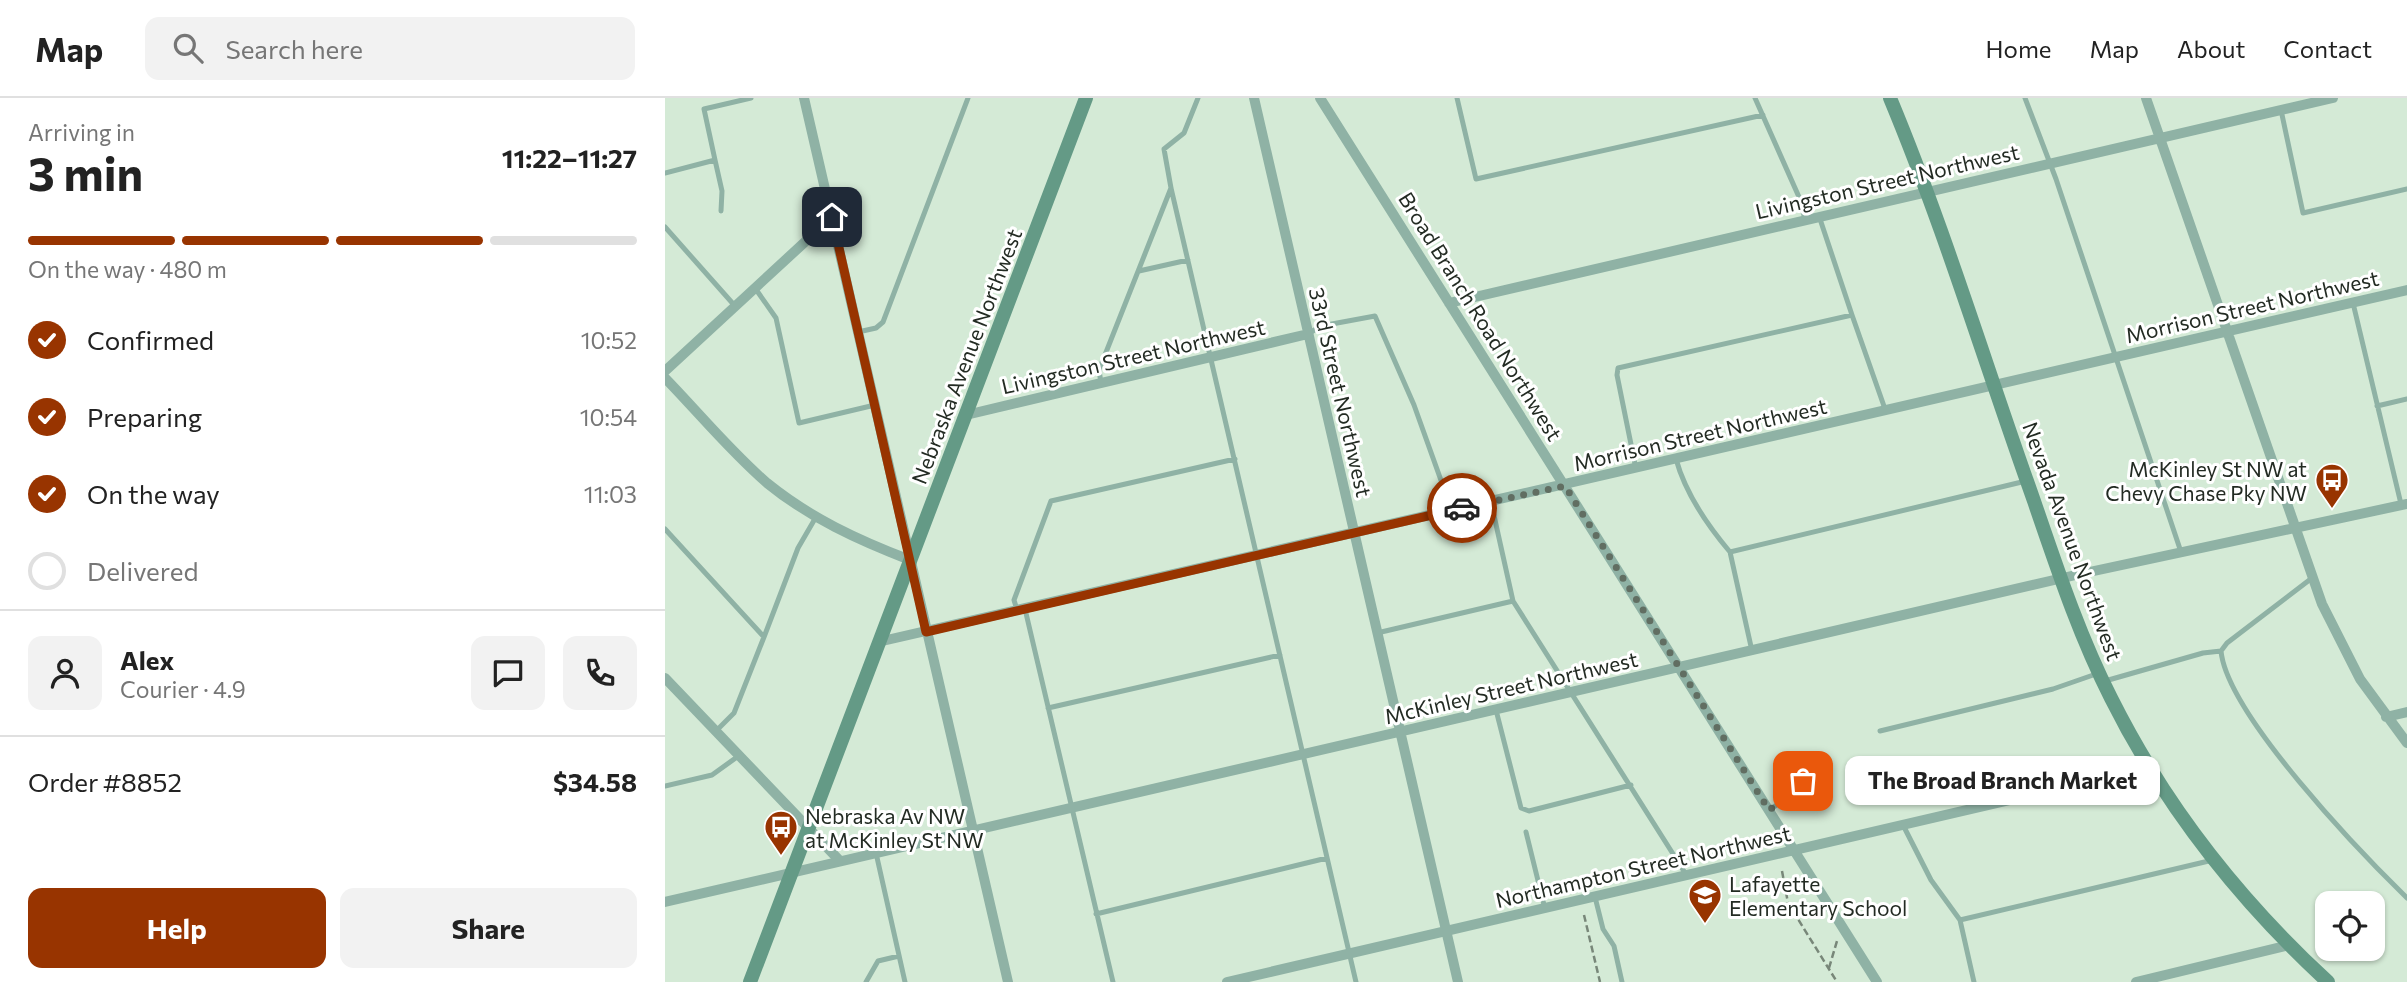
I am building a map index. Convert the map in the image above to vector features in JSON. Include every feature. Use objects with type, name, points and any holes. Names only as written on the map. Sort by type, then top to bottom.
[{"type":"street","points":[[804,98],[1007,982]]},
{"type":"street","name":"Nebraska Avenue Northwest","points":[[750,982],[1086,98]]},
{"type":"street","name":"33rd Street Northwest","points":[[1254,98],[1458,982]]},
{"type":"street","name":"Broad Branch Road Northwest","points":[[1320,98],[1877,982]]},
{"type":"street","name":"Nevada Avenue Northwest","points":[[1890,98],[1926,191],[2061,579],[2101,678],[2147,764],[2213,860],[2289,945],[2328,982]]},
{"type":"street","points":[[2146,98],[2312,578],[2339,642],[2386,717],[2407,743]]},
{"type":"street","name":"Livingston Street Northwest","points":[[1449,303],[2333,98]]},
{"type":"street","points":[[665,371],[832,217]]},
{"type":"street","name":"Morrison Street Northwest","points":[[878,642],[1565,486],[2407,290]]},
{"type":"street","name":"Livingston Street Northwest","points":[[966,415],[1308,334]]},
{"type":"street","points":[[665,378],[758,474],[816,517],[861,541],[909,559]]},
{"type":"street","name":"McKinley Street Northwest","points":[[665,902],[2061,579],[2404,505]]},
{"type":"street","points":[[665,678],[737,757],[840,861]]},
{"type":"street","points":[[2386,717],[2407,712]]},
{"type":"street","name":"Northampton Street Northwest","points":[[1227,982],[2130,772],[2147,764]]},
{"type":"street","points":[[2136,982],[2289,945]]},
{"type":"lane","points":[[721,211],[722,191],[704,109],[751,98]]},
{"type":"lane","points":[[858,332],[876,328],[883,322],[968,98]]},
{"type":"lane","points":[[1198,98],[1184,133],[1164,149],[1356,982]]},
{"type":"lane","points":[[1457,98],[1476,179],[1763,116]]},
{"type":"lane","points":[[1755,98],[1799,197],[1805,219]]},
{"type":"lane","points":[[2025,98],[2050,163],[2181,552]]},
{"type":"lane","points":[[2281,110],[2303,213],[2407,189]]},
{"type":"lane","points":[[665,173],[715,160]]},
{"type":"lane","points":[[1101,383],[1099,370],[1171,188]]},
{"type":"lane","points":[[1819,216],[1885,411]]},
{"type":"lane","points":[[665,228],[735,306]]},
{"type":"lane","points":[[1139,271],[1188,260]]},
{"type":"lane","points":[[754,288],[775,318],[799,423],[875,405]]},
{"type":"lane","points":[[2353,303],[2404,505]]},
{"type":"lane","points":[[1308,334],[1321,326],[1375,316],[1414,405],[1452,511]]},
{"type":"lane","points":[[1636,469],[1618,368],[1852,316]]},
{"type":"lane","points":[[2377,406],[2407,399]]},
{"type":"lane","points":[[1113,982],[1048,709],[1021,610],[1014,600],[1051,501],[1235,459]]},
{"type":"lane","points":[[1676,459],[1680,474],[1730,552],[1752,651]]},
{"type":"lane","points":[[1730,552],[2026,481]]},
{"type":"lane","points":[[1491,502],[1513,601],[1687,876]]},
{"type":"lane","points":[[715,732],[734,713],[799,548],[816,517]]},
{"type":"lane","points":[[665,529],[764,637]]},
{"type":"lane","points":[[1880,731],[2203,653],[2221,651],[2251,622],[2312,578]]},
{"type":"lane","points":[[1377,633],[1513,601]]},
{"type":"lane","points":[[2221,651],[2234,691],[2282,759],[2349,838],[2407,898]]},
{"type":"lane","points":[[1048,709],[1280,655]]},
{"type":"lane","points":[[1496,710],[1521,808],[1529,811],[1631,785]]},
{"type":"lane","points":[[665,786],[712,775],[737,757]]},
{"type":"lane","points":[[1769,810],[1787,798],[1814,772]]},
{"type":"lane","points":[[1903,825],[1931,880],[1960,920],[1974,982]]},
{"type":"lane","points":[[1526,832],[1545,909]]},
{"type":"lane","points":[[876,853],[905,982]]},
{"type":"lane","points":[[1096,914],[1327,858]]},
{"type":"lane","points":[[1960,920],[2213,860]]},
{"type":"lane","points":[[1595,897],[1603,929],[1614,946],[1622,982]]},
{"type":"lane","points":[[866,982],[878,961],[899,956]]},
{"type":"path","points":[[1782,871],[1788,903],[1837,982]]},
{"type":"path","points":[[1584,915],[1600,982]]},
{"type":"path","points":[[1829,968],[1837,940]]},
{"type":"way so far","points":[[1462,508],[1565,486],[1769,810],[1787,798],[1803,781]]},
{"type":"place","name":"McKinley St NW at Chevy Chase Pky NW","points":[[2332,510]]},
{"type":"place","name":"The Broad Branch Market","points":[[1803,781]]},
{"type":"place","name":"Nebraska Av NW at McKinley St NW","points":[[781,857]]},
{"type":"place","name":"Lafayette Elementary School","points":[[1705,925]]},
{"type":"route","points":[[832,217],[926,632],[1462,508]]}]
